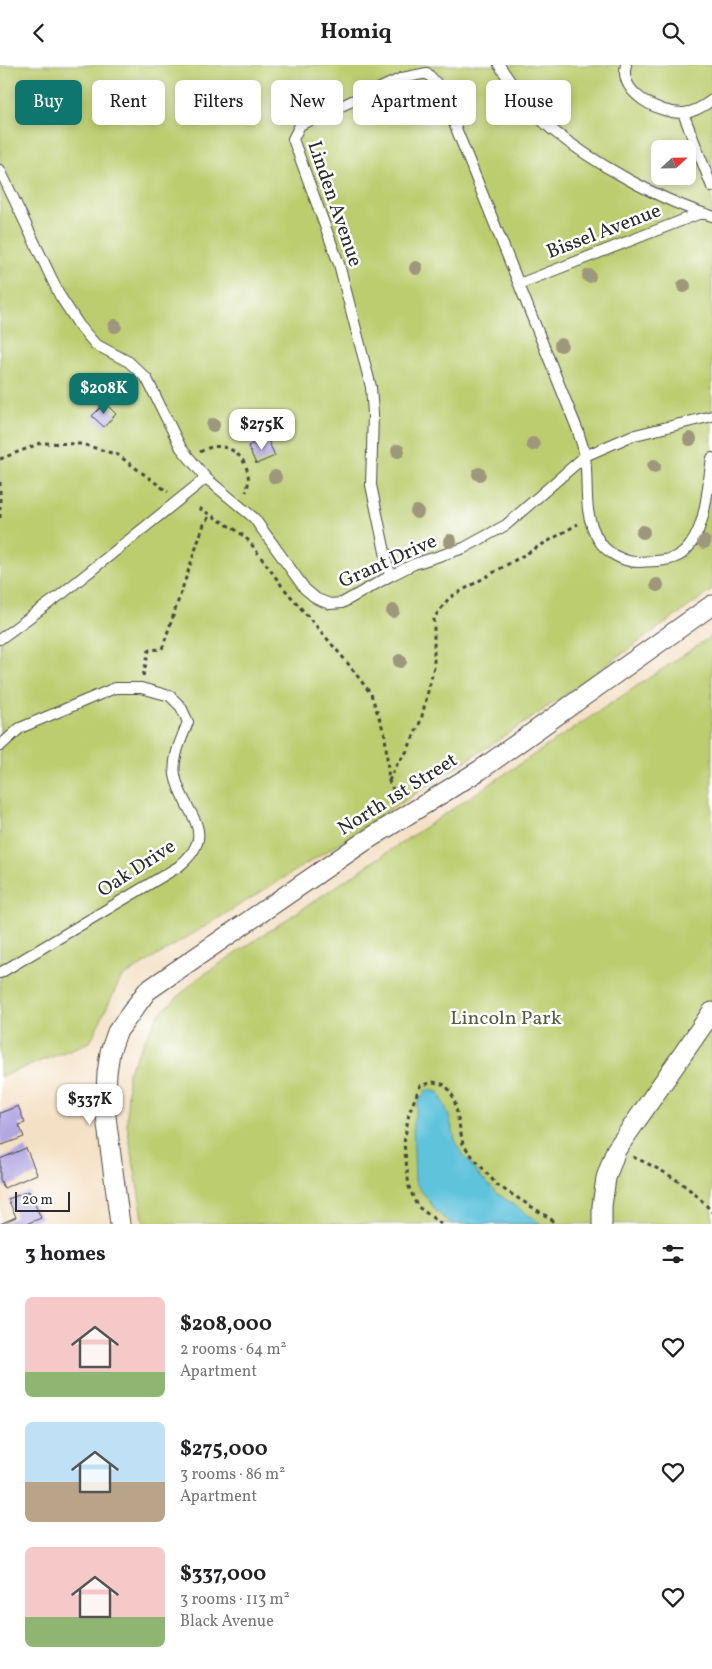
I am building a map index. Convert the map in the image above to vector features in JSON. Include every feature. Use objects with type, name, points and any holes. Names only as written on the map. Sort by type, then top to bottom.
[{"type":"street","name":"North 1st Street","points":[[120,1224],[105,1109],[110,1052],[117,1032],[147,991],[362,843],[480,770],[712,605]]},
{"type":"street","points":[[602,1224],[602,1206],[606,1178],[616,1150],[712,1011]]},
{"type":"lane","points":[[499,65],[530,107],[549,127],[575,146],[638,184],[701,213],[712,216]]},
{"type":"lane","points":[[626,65],[625,69],[630,86],[641,101],[655,107],[683,113],[697,110],[712,100]]},
{"type":"lane","name":"Linden Avenue","points":[[390,576],[372,485],[373,414],[371,387],[339,264],[293,139],[300,125],[402,78],[427,73],[439,86],[578,431],[585,456],[588,519]]},
{"type":"lane","points":[[683,113],[712,187]]},
{"type":"lane","name":"Grant Drive","points":[[0,170],[60,296],[79,325],[95,344],[128,362],[147,379],[181,448],[206,478],[254,518],[305,589],[317,599],[330,603],[342,603],[414,565],[464,548],[506,525],[585,456],[631,436],[712,416]]},
{"type":"lane","name":"Bissel Avenue","points":[[519,285],[701,213]]},
{"type":"lane","points":[[588,519],[599,541],[608,550],[622,559],[635,562],[668,560],[684,553],[696,534],[702,515],[712,458]]},
{"type":"lane","points":[[0,639],[86,575],[206,478]]},
{"type":"lane","name":"Oak Drive","points":[[0,746],[20,728],[115,689],[141,688],[170,696],[181,707],[188,722],[175,759],[175,775],[199,832],[198,843],[191,856],[178,867],[0,973]]},
{"type":"path","points":[[0,459],[41,443],[82,445],[118,455],[169,493]]},
{"type":"path","points":[[191,458],[213,446],[225,446],[235,451],[244,461],[249,474],[247,488],[240,507]]},
{"type":"path","points":[[0,482],[0,520]]},
{"type":"path","points":[[199,508],[239,532],[249,541],[282,586],[346,661],[371,694],[385,735],[389,781],[398,800]]},
{"type":"path","points":[[142,681],[149,650],[162,649],[204,524],[210,515]]},
{"type":"path","points":[[389,781],[395,767],[407,751],[421,719],[434,667],[434,618],[449,598],[469,584],[518,560],[561,532],[588,519]]},
{"type":"path","points":[[441,1224],[417,1206],[409,1187],[404,1143],[409,1113],[420,1087],[433,1082],[446,1085],[454,1098],[463,1144],[497,1185],[551,1219],[554,1224]]},
{"type":"path","points":[[634,1158],[677,1180],[699,1195],[712,1212]]},
{"type":"green space","points":[[0,65],[712,65],[712,590],[526,722],[324,853],[121,978],[90,1042],[0,1077]]},
{"type":"green space","name":"Lincoln Park","points":[[712,636],[712,1224],[144,1224],[127,1125],[128,1072],[158,1015],[197,979]]},
{"type":"water","points":[[426,1090],[439,1092],[448,1113],[457,1146],[477,1173],[498,1194],[541,1224],[452,1224],[437,1212],[415,1182],[413,1124],[418,1102]]},
{"type":"building","points":[[105,403],[116,414],[104,427],[92,416]]},
{"type":"building","points":[[267,438],[275,456],[256,464],[248,446]]},
{"type":"building","points":[[18,1106],[25,1123],[19,1125],[24,1137],[2,1145],[0,1139],[0,1113]]},
{"type":"building","points":[[26,1148],[37,1174],[4,1188],[0,1179],[0,1159]]},
{"type":"building","points":[[29,1191],[41,1218],[26,1224],[0,1224],[16,1217],[8,1199]]}]
